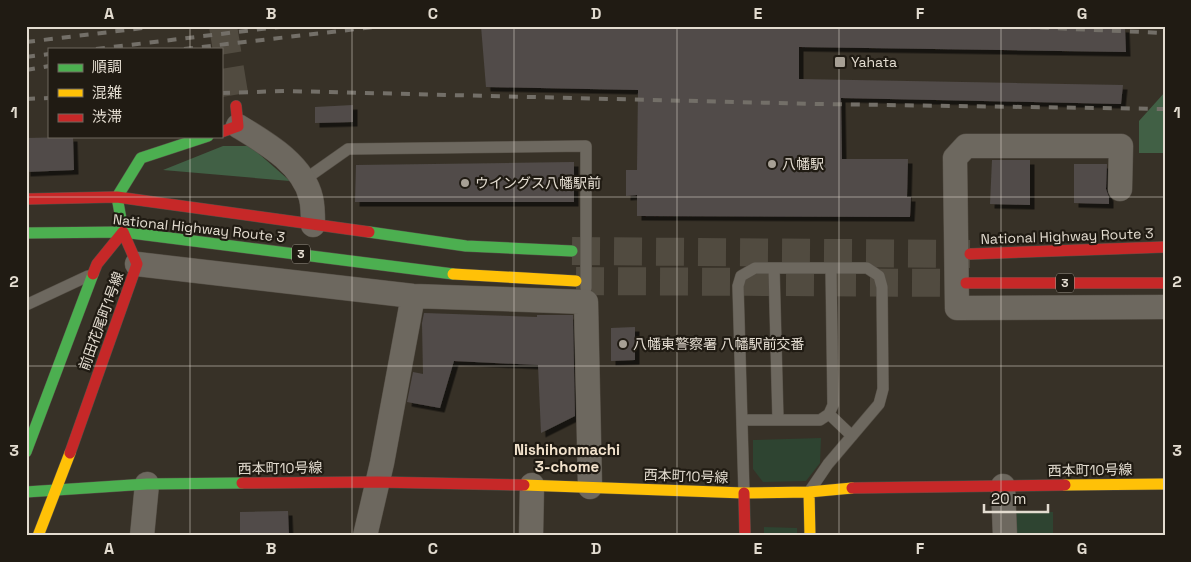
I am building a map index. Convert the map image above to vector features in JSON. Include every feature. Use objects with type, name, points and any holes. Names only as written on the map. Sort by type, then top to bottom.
[{"type":"main road","points":[[123,232],[117,197],[141,158],[202,138]]},
{"type":"main road","name":"National Highway Route 3","points":[[26,199],[117,197],[466,246],[572,251]]},
{"type":"main road","name":"National Highway Route 3","points":[[26,233],[123,232],[466,276],[576,281]]},
{"type":"main road","name":"前田花尾町1号線","points":[[26,452],[97,264],[123,232],[137,264],[57,490],[38,536]]},
{"type":"main road","name":"National Highway Route 3","points":[[970,254],[1165,248]]},
{"type":"main road","name":"3","points":[[966,283],[1165,282]]},
{"type":"main road","name":"西本町10号線","points":[[26,492],[147,484],[377,482],[532,485],[744,494],[809,492],[849,488],[1165,484]]},
{"type":"main road","points":[[809,492],[810,536]]},
{"type":"main road","points":[[744,494],[745,536]]},
{"type":"street","points":[[232,121],[276,150],[304,180],[312,198],[314,225]]},
{"type":"street","points":[[1120,189],[1121,146],[966,146],[955,158],[957,308],[1165,307]]},
{"type":"street","points":[[137,264],[413,296],[586,302],[590,487]]},
{"type":"street","points":[[365,536],[382,463],[413,296]]},
{"type":"street","points":[[142,536],[147,484]]},
{"type":"street","points":[[531,536],[532,485]]},
{"type":"street","points":[[1003,486],[1005,536]]},
{"type":"lane","points":[[304,180],[348,149],[586,146],[586,302]]},
{"type":"lane","points":[[744,494],[738,286],[741,276],[755,268],[867,268],[879,276],[882,287],[883,389],[878,404],[828,464],[809,492]]},
{"type":"lane","points":[[774,268],[778,420]]},
{"type":"lane","points":[[742,420],[820,420],[829,414],[833,405],[831,268]]},
{"type":"lane","points":[[26,306],[94,273]]},
{"type":"lane","points":[[829,414],[852,436]]},
{"type":"green space","points":[[1165,92],[1165,153],[1139,153],[1139,121]]},
{"type":"green space","points":[[223,146],[250,146],[290,181],[163,170]]},
{"type":"green space","points":[[821,438],[820,463],[806,481],[763,482],[753,469],[753,440]]},
{"type":"green space","points":[[1015,512],[1053,512],[1053,536],[1015,536]]},
{"type":"green space","points":[[764,527],[797,528],[797,536],[764,536]]},
{"type":"building","points":[[481,26],[1043,26],[1125,28],[1126,52],[799,47],[799,79],[1123,85],[1121,104],[841,98],[842,159],[908,159],[907,197],[911,197],[910,217],[637,216],[637,195],[626,196],[626,170],[637,170],[638,90],[486,87]]},
{"type":"building","points":[[353,105],[353,122],[315,123],[315,107]]},
{"type":"building","points":[[26,138],[73,138],[74,170],[26,172]]},
{"type":"building","points":[[992,160],[1030,160],[1030,205],[990,204]]},
{"type":"building","name":"ウイングス八幡駅前","points":[[574,162],[574,202],[355,202],[356,165]]},
{"type":"building","points":[[1074,164],[1107,164],[1106,189],[1109,204],[1074,203]]},
{"type":"building","points":[[424,313],[537,317],[537,315],[573,315],[575,416],[541,433],[538,365],[454,361],[440,408],[407,402],[413,372],[423,374],[422,323]]},
{"type":"building","name":"八幡東警察署 八幡駅前交番","points":[[635,327],[635,360],[611,361],[611,328]]},
{"type":"building","points":[[288,511],[289,536],[240,536],[240,512]]},
{"type":"tunnel","points":[[223,26],[236,106]]},
{"type":"tunnel","points":[[572,251],[970,254]]},
{"type":"tunnel","points":[[576,281],[966,283]]},
{"type":"railway","points":[[26,42],[160,26]]},
{"type":"railway","points":[[104,48],[287,26]]},
{"type":"railway","points":[[193,48],[383,26]]},
{"type":"railway","points":[[1004,26],[1165,33]]},
{"type":"railway","points":[[26,57],[48,54]]},
{"type":"railway","points":[[26,70],[48,66]]},
{"type":"railway","points":[[222,93],[286,91],[817,104],[1165,109]]},
{"type":"railway","points":[[26,99],[48,98]]},
{"type":"traffic: fast","points":[[121,219],[117,197],[141,158],[202,138]]},
{"type":"traffic: fast","points":[[26,233],[123,232],[453,274]]},
{"type":"traffic: fast","points":[[369,232],[466,246],[572,251]]},
{"type":"traffic: fast","points":[[26,452],[93,274]]},
{"type":"traffic: fast","points":[[26,492],[147,484],[242,483]]},
{"type":"traffic: slow","points":[[453,274],[576,281]]},
{"type":"traffic: slow","points":[[38,536],[70,453]]},
{"type":"traffic: slow","points":[[1065,485],[1165,484]]},
{"type":"traffic: slow","points":[[524,485],[744,493],[809,492],[852,488]]},
{"type":"traffic: slow","points":[[809,492],[810,536]]},
{"type":"traffic: jam","points":[[222,132],[238,126],[236,106]]},
{"type":"traffic: jam","points":[[26,199],[117,197],[369,232]]},
{"type":"traffic: jam","points":[[70,453],[137,264],[123,232],[97,264],[93,274]]},
{"type":"traffic: jam","points":[[970,254],[1165,247]]},
{"type":"traffic: jam","points":[[966,283],[1165,283]]},
{"type":"traffic: jam","points":[[242,483],[377,482],[524,485]]},
{"type":"traffic: jam","points":[[852,488],[1065,485]]},
{"type":"traffic: jam","points":[[744,493],[745,536]]},
{"type":"place","name":"Yahata","points":[[840,62]]},
{"type":"place","name":"八幡駅","points":[[772,164]]},
{"type":"place","name":"ウイングス八幡駅前","points":[[465,183]]},
{"type":"place","name":"八幡東警察署 八幡駅前交番","points":[[623,344]]},
{"type":"district","name":"Nishihonmachi 3-chome","points":[[567,458]]}]
